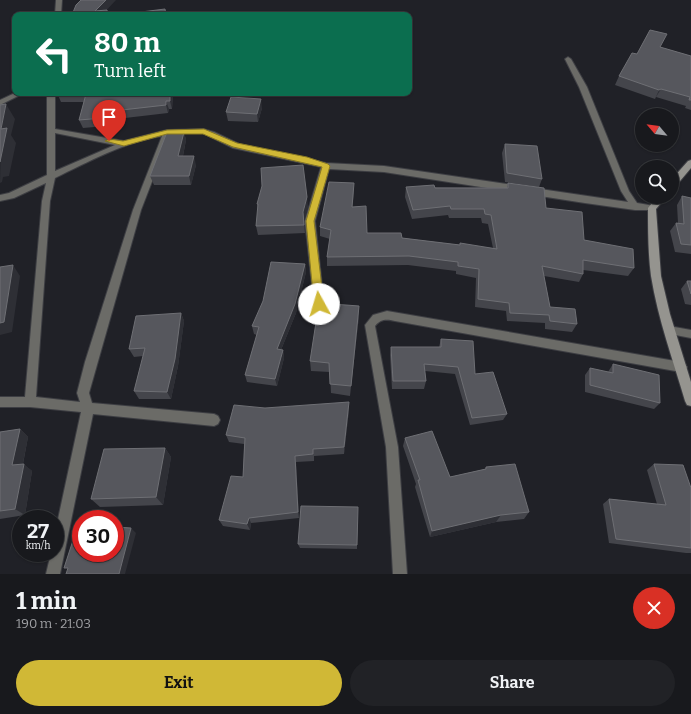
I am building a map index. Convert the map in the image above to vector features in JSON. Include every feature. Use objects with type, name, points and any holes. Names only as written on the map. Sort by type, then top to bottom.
[{"type":"street","points":[[58,12],[59,0]]},
{"type":"street","points":[[568,59],[583,87],[625,191],[635,206]]},
{"type":"street","points":[[0,103],[14,96]]},
{"type":"street","points":[[30,402],[46,202],[51,178],[51,96]]},
{"type":"street","points":[[50,130],[124,144]]},
{"type":"street","points":[[0,198],[11,196],[124,144],[167,132],[204,132],[235,145],[307,160],[326,166],[382,169],[484,183],[542,194],[652,208]]},
{"type":"street","points":[[53,574],[88,408],[84,393],[91,362],[138,210],[167,132]]},
{"type":"street","points":[[679,177],[691,163]]},
{"type":"street","points":[[319,304],[310,221],[326,166]]},
{"type":"street","points":[[656,204],[652,208],[653,242],[658,285],[669,330],[691,401]]},
{"type":"street","points":[[400,574],[392,447],[370,325],[374,318],[382,315],[399,316],[681,367]]},
{"type":"street","points":[[669,330],[691,334]]},
{"type":"street","points":[[0,402],[30,402],[214,420]]},
{"type":"building","points":[[81,0],[106,0],[95,11],[107,10],[107,12],[73,12],[76,5]]},
{"type":"building","points":[[165,9],[166,12],[141,12]]},
{"type":"building","points":[[650,30],[667,34],[660,47],[691,56],[691,100],[689,100],[690,97],[661,89],[659,90],[619,76],[632,53],[637,54]]},
{"type":"building","points":[[85,96],[170,96],[170,101],[166,101],[166,105],[104,112],[103,118],[79,120]]},
{"type":"building","points":[[231,97],[261,99],[257,114],[226,112]]},
{"type":"building","points":[[6,104],[1,129],[7,128],[0,162],[0,105]]},
{"type":"building","points":[[167,132],[184,132],[178,156],[194,156],[189,176],[150,176]]},
{"type":"building","points":[[505,144],[537,146],[542,179],[507,173]]},
{"type":"building","points":[[303,165],[307,197],[303,212],[304,225],[256,226],[257,204],[262,186],[261,168]]},
{"type":"building","points":[[329,182],[354,183],[352,207],[366,206],[367,233],[401,233],[402,238],[460,245],[460,243],[497,249],[491,215],[485,214],[484,209],[451,209],[450,206],[413,210],[406,187],[434,185],[435,188],[508,188],[508,183],[544,188],[546,208],[582,212],[584,240],[633,249],[634,268],[583,260],[583,274],[542,266],[550,307],[575,309],[577,324],[550,321],[549,315],[510,313],[509,303],[478,299],[479,269],[458,266],[458,262],[409,256],[327,257],[331,230],[320,227]]},
{"type":"building","points":[[682,196],[691,198],[691,245],[681,244],[676,223],[684,224]]},
{"type":"building","points":[[271,262],[305,264],[295,304],[277,349],[283,350],[275,379],[245,375],[259,327],[252,326],[263,301]]},
{"type":"building","points":[[13,265],[4,322],[0,323],[0,267]]},
{"type":"building","points":[[687,281],[691,281],[691,294]]},
{"type":"building","points":[[319,303],[359,306],[351,386],[330,384],[329,363],[310,361]]},
{"type":"building","points":[[181,313],[175,359],[167,392],[134,391],[145,348],[129,349],[136,316]]},
{"type":"building","points":[[441,339],[473,341],[475,374],[493,372],[507,414],[472,418],[458,367],[424,364],[426,381],[393,381],[391,347],[441,347]]},
{"type":"building","points":[[613,364],[659,375],[660,403],[590,385],[590,368],[613,373]]},
{"type":"building","points":[[349,402],[344,447],[313,449],[313,454],[295,456],[298,512],[249,518],[247,524],[219,520],[231,476],[243,477],[245,438],[226,435],[234,405],[265,408]]},
{"type":"building","points":[[20,429],[12,465],[24,464],[15,509],[0,511],[0,432]]},
{"type":"building","points":[[432,431],[450,477],[486,469],[486,467],[515,464],[529,512],[501,515],[432,531],[418,480],[420,480],[405,438]]},
{"type":"building","points":[[165,448],[156,497],[91,499],[104,449]]},
{"type":"building","points":[[654,464],[683,465],[691,488],[691,548],[616,539],[609,499],[666,505]]},
{"type":"building","points":[[301,506],[358,507],[357,545],[298,544]]},
{"type":"building","points":[[124,528],[131,528],[124,555]]},
{"type":"building","points":[[72,543],[72,562],[122,562],[119,574],[66,574],[68,568],[64,568]]},
{"type":"route","points":[[109,141],[124,144],[167,132],[204,132],[235,145],[307,160],[326,166],[310,221],[319,304]]}]
